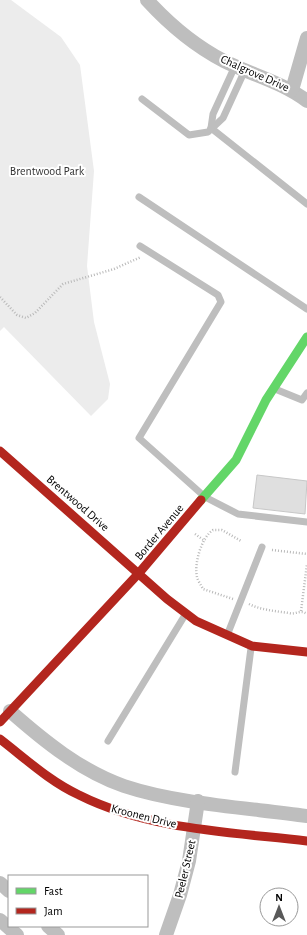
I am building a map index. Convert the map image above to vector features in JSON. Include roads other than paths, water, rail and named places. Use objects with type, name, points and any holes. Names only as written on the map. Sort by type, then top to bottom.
[{"type":"street","name":"Chalgrove Drive","points":[[147,0],[161,16],[186,37],[223,61],[292,90],[307,101]]},
{"type":"street","points":[[292,90],[307,38]]},
{"type":"street","name":"Border Avenue","points":[[0,722],[139,573],[236,460],[266,400],[307,337]]},
{"type":"street","name":"Brentwood Drive","points":[[0,451],[196,621],[252,646],[307,652]]},
{"type":"street","name":"Kroonen Drive","points":[[10,711],[54,747],[93,772],[124,786],[161,796],[307,816]]},
{"type":"street","name":"Kroonen Drive","points":[[0,739],[50,779],[80,796],[105,807],[148,820],[307,841]]},
{"type":"street","name":"Peeler Street","points":[[166,935],[180,895],[189,861],[198,801]]},
{"type":"street","points":[[0,883],[8,890]]},
{"type":"street","points":[[0,920],[16,935]]},
{"type":"street","points":[[49,927],[58,935]]},
{"type":"lane","points":[[211,128],[212,114],[240,68]]},
{"type":"lane","points":[[142,99],[189,135],[208,132],[223,118],[240,68]]},
{"type":"lane","points":[[211,128],[307,204]]},
{"type":"lane","points":[[139,197],[307,309]]},
{"type":"lane","points":[[140,246],[218,295],[221,302],[139,438],[204,497],[238,514],[307,522]]},
{"type":"lane","points":[[273,388],[302,400],[307,393]]},
{"type":"lane","points":[[227,635],[262,547]]},
{"type":"lane","points":[[108,741],[186,613]]},
{"type":"lane","points":[[235,772],[252,646]]},
{"type":"park label","name":"Brentwood Park","points":[[47,171]]}]
